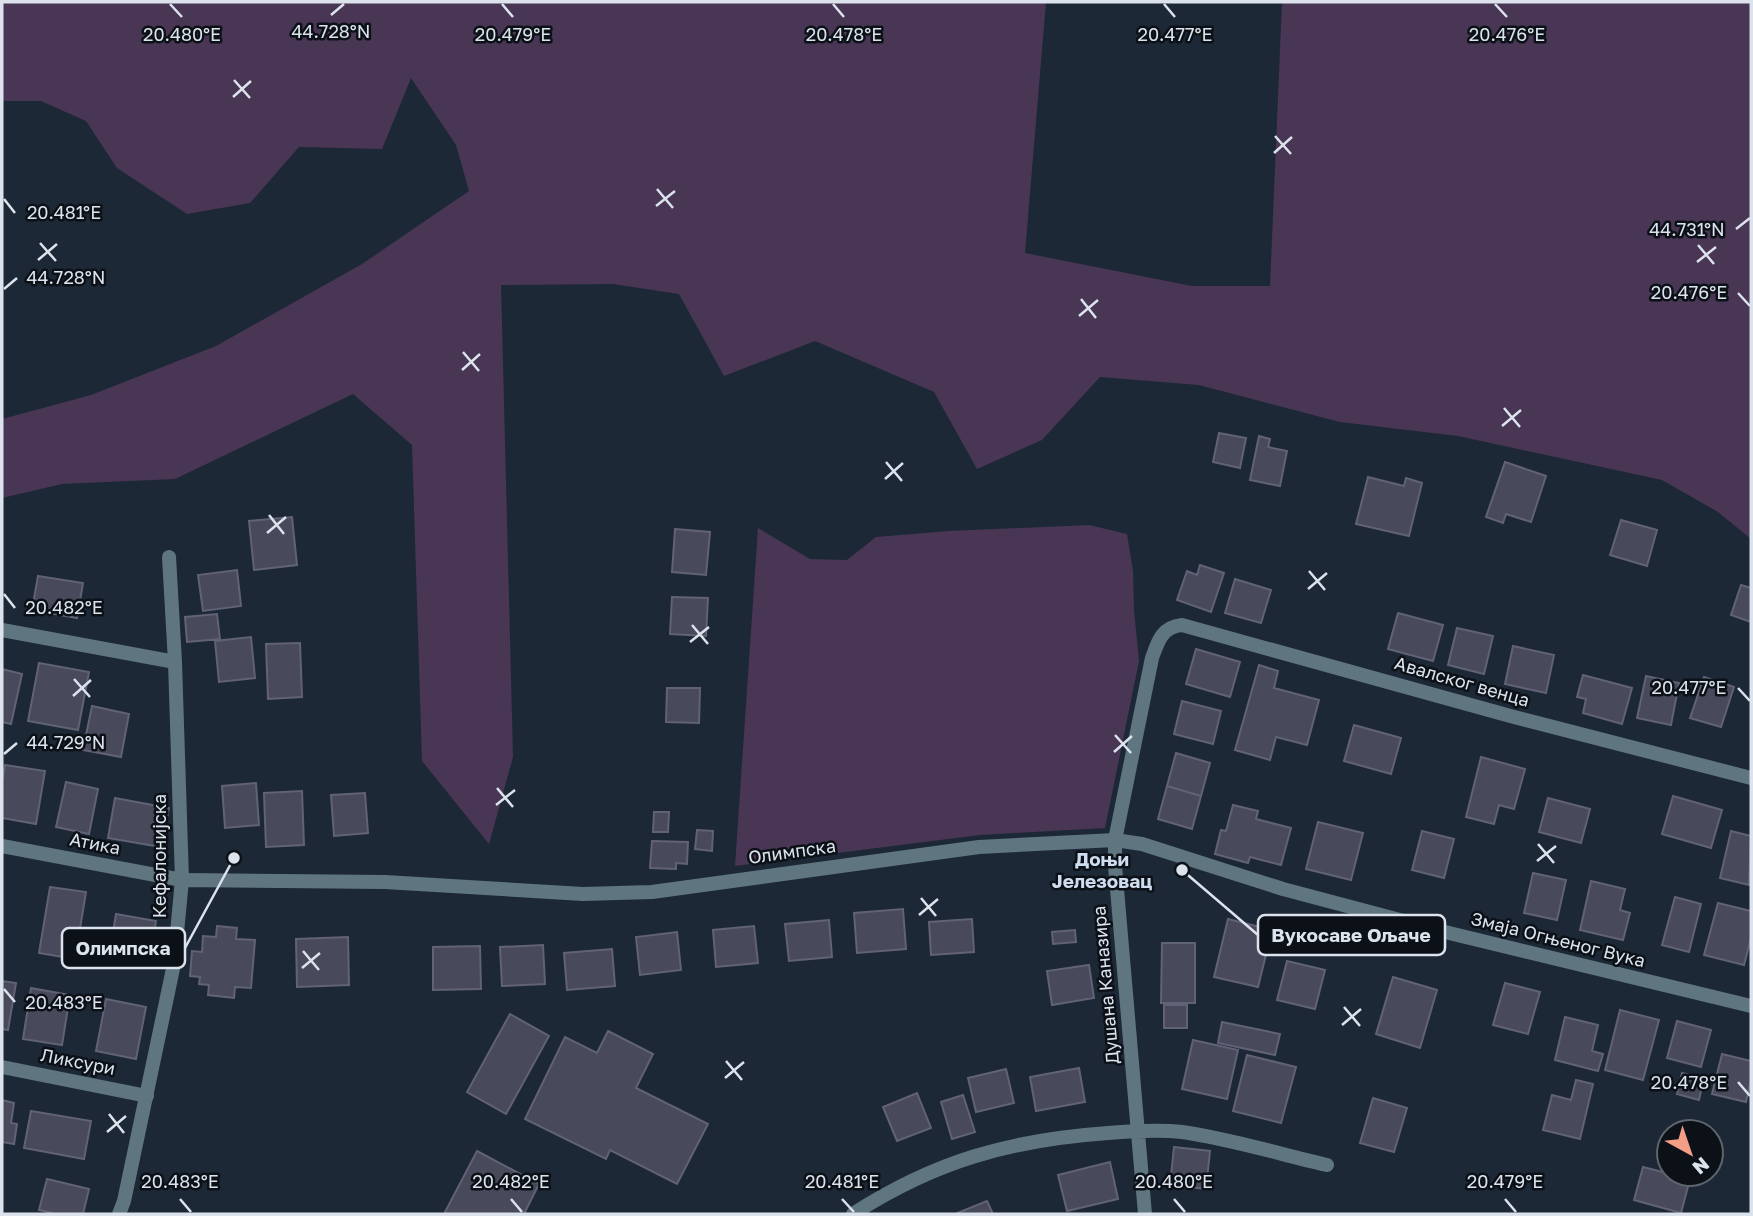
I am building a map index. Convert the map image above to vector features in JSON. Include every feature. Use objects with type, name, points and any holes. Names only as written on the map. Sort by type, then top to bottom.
[{"type":"street","name":"Кефалонијска","points":[[120,1213],[174,964],[182,880],[169,556]]},
{"type":"street","name":"Авалског венца","points":[[1163,632],[1172,626],[1182,625],[1514,717],[1751,778]]},
{"type":"street","points":[[2,630],[175,662]]},
{"type":"street","name":"Душана Каназира","points":[[1145,1214],[1115,841],[1152,658],[1163,632]]},
{"type":"street","name":"Олимпска","points":[[182,880],[385,882],[615,894],[652,892],[979,847],[1115,841]]},
{"type":"street","name":"Змаја Огњеног Вука","points":[[1115,841],[1142,844],[1283,889],[1445,932],[1751,1006]]},
{"type":"street","name":"Атика","points":[[2,846],[182,880]]},
{"type":"street","name":"Ликсури","points":[[2,1067],[147,1096]]},
{"type":"street","points":[[853,1214],[930,1173],[981,1153],[1038,1140],[1138,1131],[1181,1132],[1327,1165]]},
{"type":"shaded area","points":[[2,2],[1046,2],[1025,253],[1192,286],[1270,286],[1282,2],[1751,2],[1751,539],[1718,512],[1662,480],[1458,436],[1340,422],[1199,385],[1100,377],[1042,440],[977,469],[934,392],[815,341],[724,376],[679,294],[613,284],[501,285],[513,757],[489,844],[422,761],[412,445],[353,394],[175,479],[62,484],[2,498],[2,419],[91,395],[216,346],[362,264],[469,191],[456,145],[411,78],[382,149],[299,147],[250,203],[187,214],[117,168],[86,121],[41,101],[2,101]]},
{"type":"shaded area","points":[[1089,525],[1127,534],[1133,571],[1139,661],[1105,828],[980,835],[735,866],[758,528],[810,559],[847,560],[876,537]]},
{"type":"building","points":[[1219,433],[1246,438],[1240,468],[1213,462]]},
{"type":"building","points":[[1259,436],[1270,439],[1268,447],[1287,451],[1280,486],[1250,480]]},
{"type":"building","points":[[1505,462],[1546,476],[1531,522],[1506,514],[1503,523],[1486,517]]},
{"type":"building","points":[[1368,477],[1404,486],[1406,478],[1422,483],[1409,536],[1356,524]]},
{"type":"building","points":[[292,517],[297,565],[254,570],[249,521]]},
{"type":"building","points":[[1621,520],[1657,530],[1647,566],[1610,555]]},
{"type":"building","points":[[675,529],[710,532],[706,575],[672,572]]},
{"type":"building","points":[[1200,565],[1224,573],[1211,612],[1177,600],[1187,571],[1197,575]]},
{"type":"building","points":[[237,570],[241,606],[203,611],[198,575]]},
{"type":"building","points":[[38,576],[83,583],[77,618],[32,610]]},
{"type":"building","points":[[1235,579],[1271,590],[1261,623],[1225,613]]},
{"type":"building","points":[[1741,585],[1751,588],[1751,622],[1731,615]]},
{"type":"building","points":[[672,597],[708,598],[706,636],[670,634]]},
{"type":"building","points":[[1398,613],[1443,625],[1433,661],[1388,649]]},
{"type":"building","points":[[217,614],[220,639],[187,642],[185,617]]},
{"type":"building","points":[[1457,628],[1493,636],[1484,674],[1448,665]]},
{"type":"building","points":[[251,637],[255,678],[219,682],[215,641]]},
{"type":"building","points":[[300,643],[302,697],[268,699],[266,644]]},
{"type":"building","points":[[1513,646],[1554,655],[1546,693],[1505,684]]},
{"type":"building","points":[[1196,649],[1240,662],[1230,697],[1186,684]]},
{"type":"building","points":[[39,663],[89,672],[78,730],[28,721]]},
{"type":"building","points":[[1259,665],[1278,671],[1274,688],[1319,700],[1307,745],[1276,737],[1270,760],[1235,750]]},
{"type":"building","points":[[2,669],[22,674],[11,724],[2,722]]},
{"type":"building","points":[[1583,675],[1632,688],[1622,724],[1583,713],[1586,699],[1577,697]]},
{"type":"building","points":[[1646,676],[1679,683],[1671,725],[1637,718]]},
{"type":"building","points":[[1704,677],[1734,687],[1721,727],[1690,718]]},
{"type":"building","points":[[667,688],[700,688],[699,723],[666,722]]},
{"type":"building","points":[[1182,701],[1221,711],[1213,744],[1174,734]]},
{"type":"building","points":[[92,706],[129,714],[121,757],[83,750]]},
{"type":"building","points":[[1354,725],[1401,738],[1391,774],[1344,761]]},
{"type":"building","points":[[1176,753],[1210,763],[1201,796],[1167,786]]},
{"type":"building","points":[[1481,757],[1525,769],[1514,809],[1499,805],[1494,824],[1466,817]]},
{"type":"building","points":[[5,765],[45,771],[36,824],[2,818]]},
{"type":"building","points":[[66,782],[98,789],[89,834],[56,827]]},
{"type":"building","points":[[256,783],[259,825],[225,828],[222,786]]},
{"type":"building","points":[[1167,786],[1201,796],[1192,829],[1158,819]]},
{"type":"building","points":[[302,791],[304,845],[266,847],[264,793]]},
{"type":"building","points":[[365,793],[368,833],[334,836],[331,795]]},
{"type":"building","points":[[1673,796],[1722,810],[1711,848],[1662,834]]},
{"type":"building","points":[[115,798],[169,808],[161,847],[108,838]]},
{"type":"building","points":[[1548,798],[1590,809],[1581,843],[1539,832]]},
{"type":"building","points":[[1233,805],[1258,811],[1256,819],[1291,828],[1281,865],[1250,857],[1248,863],[1215,854],[1221,830],[1226,831]]},
{"type":"building","points":[[654,812],[669,812],[668,832],[653,832]]},
{"type":"building","points":[[1318,822],[1363,833],[1351,880],[1306,869]]},
{"type":"building","points":[[697,830],[713,831],[712,851],[695,849]]},
{"type":"building","points":[[1422,831],[1454,839],[1444,878],[1412,870]]},
{"type":"building","points":[[1731,831],[1751,836],[1749,885],[1720,878]]},
{"type":"building","points":[[652,841],[688,842],[687,864],[676,863],[676,869],[650,868]]},
{"type":"building","points":[[1533,873],[1566,880],[1557,920],[1524,913]]},
{"type":"building","points":[[1591,881],[1625,889],[1620,910],[1630,913],[1623,940],[1580,930]]},
{"type":"building","points":[[50,887],[86,892],[75,959],[39,953]]},
{"type":"building","points":[[1675,897],[1701,904],[1689,952],[1662,945]]},
{"type":"building","points":[[1718,903],[1751,911],[1751,938],[1744,965],[1704,955]]},
{"type":"building","points":[[903,909],[906,949],[857,953],[854,913]]},
{"type":"building","points":[[116,914],[156,921],[148,968],[108,962]]},
{"type":"building","points":[[972,919],[974,952],[931,955],[929,922]]},
{"type":"building","points":[[1228,919],[1272,930],[1258,987],[1214,977]]},
{"type":"building","points":[[829,920],[832,957],[789,961],[785,924]]},
{"type":"building","points":[[217,926],[237,928],[236,939],[255,940],[251,988],[235,987],[234,998],[208,995],[209,985],[199,984],[200,977],[190,976],[192,951],[202,952],[203,936],[216,937]]},
{"type":"building","points":[[754,926],[758,963],[716,967],[713,930]]},
{"type":"building","points":[[1075,930],[1076,942],[1053,944],[1052,932]]},
{"type":"building","points":[[677,932],[681,970],[640,975],[636,937]]},
{"type":"building","points":[[348,937],[349,985],[297,987],[296,939]]},
{"type":"building","points":[[1162,943],[1195,943],[1195,1003],[1161,1003]]},
{"type":"building","points":[[543,945],[545,984],[502,986],[500,947]]},
{"type":"building","points":[[480,946],[481,989],[433,990],[433,947]]},
{"type":"building","points":[[612,949],[615,986],[567,990],[564,953]]},
{"type":"building","points":[[1287,961],[1325,970],[1315,1009],[1277,1000]]},
{"type":"building","points":[[1089,965],[1094,998],[1052,1005],[1047,971]]},
{"type":"building","points":[[1393,977],[1437,990],[1420,1048],[1376,1034]]},
{"type":"building","points":[[2,981],[16,983],[8,1030],[2,1029]]},
{"type":"building","points":[[1505,983],[1540,992],[1528,1034],[1493,1025]]},
{"type":"building","points":[[31,988],[70,995],[62,1045],[23,1039]]},
{"type":"building","points":[[106,999],[146,1007],[136,1059],[96,1051]]},
{"type":"building","points":[[1164,1005],[1187,1005],[1187,1028],[1164,1028]]},
{"type":"building","points":[[1620,1010],[1659,1020],[1643,1080],[1605,1070]]},
{"type":"building","points":[[510,1014],[549,1036],[506,1114],[467,1092]]},
{"type":"building","points":[[1565,1017],[1598,1025],[1592,1051],[1603,1054],[1598,1071],[1555,1060]]},
{"type":"building","points":[[1677,1021],[1711,1030],[1701,1067],[1667,1058]]},
{"type":"building","points":[[1222,1022],[1280,1034],[1275,1055],[1218,1043]]},
{"type":"building","points":[[608,1031],[653,1054],[636,1088],[708,1124],[677,1184],[610,1150],[606,1159],[525,1119],[565,1037],[597,1053]]},
{"type":"building","points":[[1193,1040],[1238,1050],[1227,1099],[1182,1089]]},
{"type":"building","points":[[1722,1054],[1751,1061],[1751,1080],[1746,1102],[1712,1094]]},
{"type":"building","points":[[1247,1055],[1296,1067],[1281,1123],[1233,1111]]},
{"type":"building","points":[[1079,1068],[1085,1102],[1036,1111],[1030,1077]]},
{"type":"building","points":[[1006,1069],[1014,1103],[976,1112],[968,1078]]},
{"type":"building","points":[[1682,1073],[1704,1078],[1699,1100],[1677,1094]]},
{"type":"building","points":[[1576,1080],[1593,1084],[1580,1139],[1543,1130],[1552,1095],[1571,1100]]},
{"type":"building","points":[[917,1093],[931,1128],[897,1141],[883,1107]]},
{"type":"building","points":[[963,1095],[975,1132],[952,1139],[941,1102]]},
{"type":"building","points":[[1373,1098],[1407,1108],[1394,1152],[1360,1143]]},
{"type":"building","points":[[2,1100],[14,1103],[11,1123],[17,1124],[14,1144],[2,1142]]},
{"type":"building","points":[[31,1111],[91,1121],[84,1159],[24,1148]]},
{"type":"building","points":[[1174,1147],[1210,1151],[1206,1189],[1170,1185]]},
{"type":"building","points":[[477,1151],[539,1184],[524,1214],[444,1214]]},
{"type":"building","points":[[1110,1162],[1118,1199],[1067,1211],[1058,1175]]},
{"type":"building","points":[[1643,1167],[1655,1170],[1655,1188],[1688,1188],[1681,1213],[1634,1200]]},
{"type":"building","points":[[47,1179],[89,1189],[83,1214],[57,1214],[39,1210]]},
{"type":"building","points":[[987,1201],[993,1214],[955,1214]]},
{"type":"place","name":"Олимпска","points":[[234,858]]},
{"type":"place","name":"Вукосаве Ољаче","points":[[1182,870]]},
{"type":"district","name":"Доњи Јелезовац","points":[[1102,870]]}]
